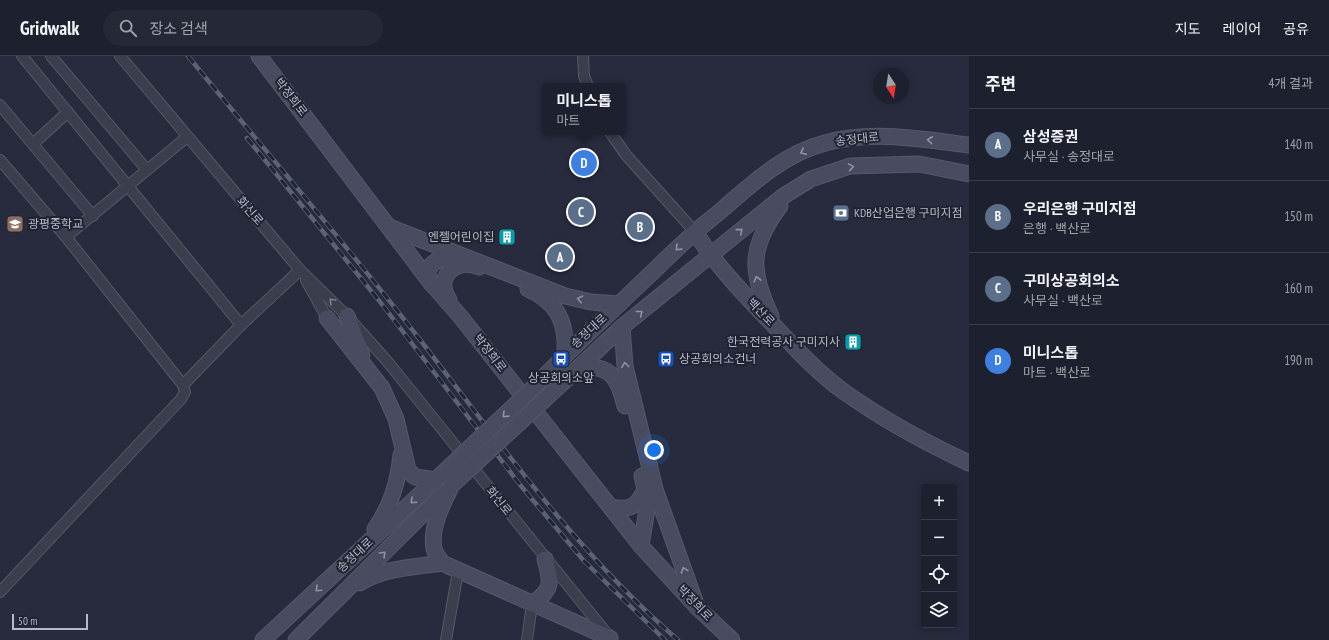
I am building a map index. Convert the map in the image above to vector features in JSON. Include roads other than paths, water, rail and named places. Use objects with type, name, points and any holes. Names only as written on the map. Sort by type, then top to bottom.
[{"type":"street","points":[[22,56],[241,325]]},
{"type":"street","points":[[51,56],[147,170]]},
{"type":"street","name":"화신로","points":[[120,56],[300,270],[347,316],[387,361],[611,639]]},
{"type":"street","name":"박정희로","points":[[259,56],[431,283],[460,316],[612,507],[641,546],[697,607],[732,640]]},
{"type":"street","points":[[583,56],[584,76],[587,83]]},
{"type":"street","points":[[0,105],[92,216]]},
{"type":"street","points":[[33,144],[68,112]]},
{"type":"street","name":"백산로","points":[[612,135],[626,155],[695,232],[710,256],[731,281],[816,367],[842,390],[934,447],[969,464]]},
{"type":"street","name":"송정대로","points":[[296,640],[343,594],[443,480],[565,354],[695,232],[741,192],[778,164],[805,150],[825,143],[872,136],[903,137],[969,145]]},
{"type":"street","points":[[66,237],[187,137]]},
{"type":"street","points":[[0,160],[66,237],[183,385],[185,392],[181,399],[0,592]]},
{"type":"street","name":"송정대로","points":[[263,640],[361,549],[443,480],[544,400],[622,327],[791,191],[811,179],[850,166],[919,164],[969,174]]},
{"type":"street","points":[[776,328],[761,296],[756,272],[756,256],[758,243],[767,223],[791,191]]},
{"type":"street","points":[[389,227],[537,292],[557,310],[562,318],[566,336],[565,354]]},
{"type":"street","points":[[431,283],[427,272],[434,263],[447,257],[466,260],[565,296],[591,302],[618,304]]},
{"type":"street","points":[[460,316],[447,296],[444,287],[445,280],[452,268],[466,260]]},
{"type":"street","points":[[183,385],[241,325],[300,270]]},
{"type":"street","name":"화신로","points":[[300,270],[327,318],[345,334],[387,361]]},
{"type":"street","points":[[347,316],[369,373]]},
{"type":"street","points":[[327,318],[382,388],[393,409],[408,470],[415,477],[443,480],[442,505],[434,538],[434,550],[442,563],[611,639]]},
{"type":"street","points":[[622,327],[625,366],[650,489],[697,607]]},
{"type":"street","points":[[580,367],[594,366],[607,370],[615,378],[622,393],[655,507],[650,526],[641,546]]},
{"type":"street","points":[[361,549],[382,519],[397,486],[402,448]]},
{"type":"street","points":[[612,507],[624,509],[631,507],[640,502],[650,489]]},
{"type":"street","points":[[527,640],[532,604],[547,592],[551,583],[545,559]]},
{"type":"street","points":[[343,594],[363,581],[379,574],[442,563]]},
{"type":"street","points":[[446,640],[458,571]]},
{"type":"railway","points":[[188,56],[393,305],[542,497],[607,571],[641,606],[678,640]]},
{"type":"railway","points":[[247,138],[381,303],[521,486],[584,561],[665,640]]},
{"type":"place","name":"미니스톱","points":[[584,163]]},
{"type":"place","name":"구미상공회의소","points":[[581,212]]},
{"type":"place","name":"KDB산업은행 구미지점","points":[[841,213]]},
{"type":"place","name":"광평중학교","points":[[15,224]]},
{"type":"place","name":"우리은행 구미지점","points":[[640,227]]},
{"type":"place","name":"엔젤어린이집","points":[[507,237]]},
{"type":"place","name":"삼성증권","points":[[560,257]]},
{"type":"place","name":"한국전력공사 구미지사","points":[[853,342]]},
{"type":"place","name":"상공회의소앞","points":[[561,359]]},
{"type":"place","name":"상공회의소건너","points":[[666,359]]}]
